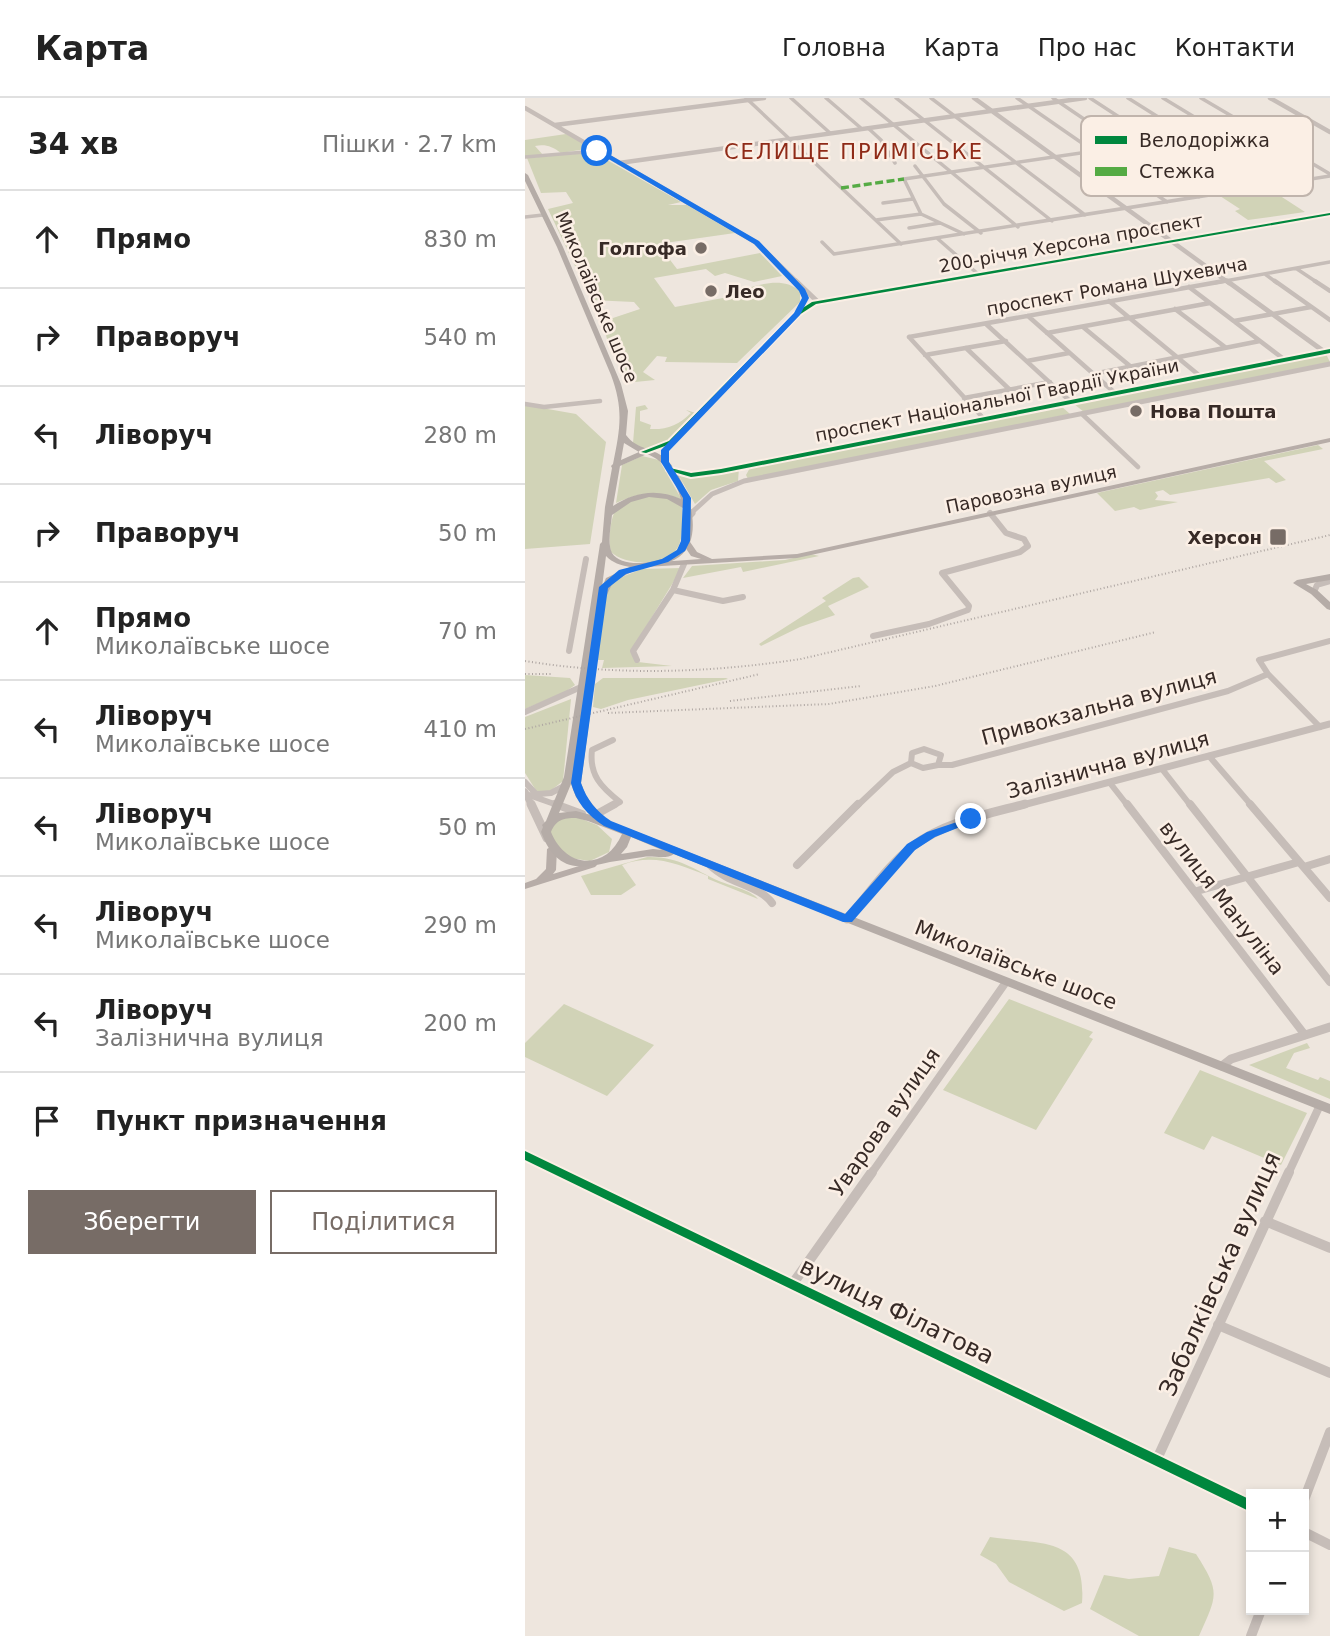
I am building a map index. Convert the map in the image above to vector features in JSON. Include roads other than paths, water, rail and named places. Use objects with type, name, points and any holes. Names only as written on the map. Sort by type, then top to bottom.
[{"type":"main road","name":"Миколаївське шосе","points":[[525,175],[559,245],[617,383],[624,407],[610,513]]},
{"type":"main road","points":[[592,816],[580,797],[576,783],[602,593],[613,577],[677,554],[685,541],[688,513],[686,495],[668,466],[656,455],[629,446],[622,435]]},
{"type":"main road","name":"Паровозна вулиця","points":[[645,565],[797,556],[1330,440]]},
{"type":"main road","points":[[615,466],[644,452]]},
{"type":"main road","points":[[592,865],[566,862],[552,849],[547,838],[547,825],[567,785],[610,513],[629,499],[651,495],[671,497],[688,513]]},
{"type":"main road","points":[[607,527],[609,554],[624,562],[645,565]]},
{"type":"main road","name":"Паровозна вулиця","points":[[685,541],[690,551],[702,558],[737,561]]},
{"type":"main road","points":[[1314,592],[1312,584],[1327,578]]},
{"type":"main road","points":[[1327,578],[1297,583],[1314,592],[1330,607]]},
{"type":"main road","points":[[547,825],[564,815],[592,816]]},
{"type":"main road","name":"Миколаївське шосе","points":[[592,816],[688,857],[1325,1107]]},
{"type":"main road","points":[[606,860],[622,846],[628,833]]},
{"type":"main road","points":[[528,886],[551,870],[552,849]]},
{"type":"main road","name":"Миколаївське шосе","points":[[592,865],[653,852],[688,857]]},
{"type":"main road","points":[[528,886],[592,865]]},
{"type":"street","points":[[555,125],[764,98]]},
{"type":"street","points":[[792,98],[830,133]]},
{"type":"street","points":[[826,98],[881,141],[895,163]]},
{"type":"street","points":[[861,98],[1018,227]]},
{"type":"street","points":[[896,98],[1052,221]]},
{"type":"street","points":[[931,98],[1085,215]]},
{"type":"street","points":[[974,98],[1081,176]]},
{"type":"street","points":[[1017,98],[1081,143]]},
{"type":"street","points":[[1053,98],[1081,117]]},
{"type":"street","points":[[619,163],[1088,98],[1116,116]]},
{"type":"street","points":[[1128,98],[1157,116]]},
{"type":"street","points":[[1163,98],[1192,116]]},
{"type":"street","points":[[1201,98],[1231,116]]},
{"type":"street","points":[[1270,98],[1302,116]]},
{"type":"street","points":[[748,99],[901,244]]},
{"type":"street","points":[[525,108],[757,243],[818,302]]},
{"type":"street","points":[[1313,122],[1330,132]]},
{"type":"street","points":[[525,157],[597,151]]},
{"type":"street","points":[[921,214],[904,179],[1081,153]]},
{"type":"street","points":[[1313,165],[1330,175]]},
{"type":"street","points":[[915,166],[944,204],[981,233]]},
{"type":"street","points":[[1109,196],[1328,353]]},
{"type":"street","points":[[1158,196],[1167,202]]},
{"type":"street","points":[[822,242],[834,254],[1206,196]]},
{"type":"street","points":[[883,203],[913,199]]},
{"type":"street","points":[[876,220],[921,214],[965,234]]},
{"type":"street","name":"200-річчя Херсона проспект","points":[[797,314],[818,302],[1330,214]]},
{"type":"street","points":[[525,217],[543,215]]},
{"type":"street","points":[[909,228],[941,223]]},
{"type":"street","points":[[938,239],[978,274]]},
{"type":"street","name":"проспект Романа Шухевича","points":[[925,355],[909,337],[1328,264]]},
{"type":"street","points":[[1296,268],[1330,291]]},
{"type":"street","points":[[1265,274],[1330,320]]},
{"type":"street","points":[[1189,287],[1285,360]]},
{"type":"street","points":[[803,290],[831,296],[867,293]]},
{"type":"street","points":[[668,466],[664,454],[671,442],[797,314],[805,301],[803,290]]},
{"type":"street","points":[[1109,302],[1200,376]]},
{"type":"street","points":[[1047,333],[1210,303]]},
{"type":"street","points":[[1234,321],[1311,307]]},
{"type":"street","points":[[1175,310],[1225,347]]},
{"type":"street","points":[[1028,316],[1115,393]]},
{"type":"street","points":[[986,324],[1138,467]]},
{"type":"street","points":[[1083,327],[1130,366]]},
{"type":"street","points":[[925,355],[1006,341]]},
{"type":"street","points":[[1093,374],[1260,341]]},
{"type":"street","points":[[966,348],[1009,389]]},
{"type":"street","points":[[1027,361],[1069,353]]},
{"type":"street","name":"проспект Національної Гвардії України","points":[[668,466],[691,475],[710,473],[1328,353]]},
{"type":"street","points":[[925,355],[984,419]]},
{"type":"street","name":"проспект Національної Гвардії України","points":[[688,513],[702,499],[729,485],[1330,364]]},
{"type":"street","points":[[964,398],[1050,382]]},
{"type":"street","points":[[525,404],[544,407],[600,401]]},
{"type":"street","points":[[644,452],[671,442]]},
{"type":"street","points":[[873,636],[929,624],[968,610],[969,606],[942,573],[1020,552],[1028,546],[1024,539],[1006,533],[990,513]]},
{"type":"street","points":[[569,651],[586,559]]},
{"type":"street","points":[[637,660],[635,647],[673,590],[684,564]]},
{"type":"street","points":[[673,590],[723,601],[743,597]]},
{"type":"street","points":[[1320,727],[1268,674],[1259,660],[1330,641]]},
{"type":"street","name":"Привокзальна вулиця","points":[[911,762],[923,768],[952,765],[1228,691],[1268,674]]},
{"type":"street","points":[[525,712],[581,687]]},
{"type":"street","name":"Залізнична вулиця","points":[[847,919],[904,855],[931,834],[969,819],[1330,724]]},
{"type":"street","points":[[530,794],[592,816],[619,802],[596,781],[590,771],[592,750],[613,740]]},
{"type":"street","points":[[797,865],[879,784],[911,762],[912,753],[930,749],[941,755],[938,765]]},
{"type":"street","points":[[1209,756],[1330,898]]},
{"type":"street","points":[[1162,769],[1330,982]]},
{"type":"street","points":[[525,782],[547,838]]},
{"type":"street","name":"вулиця Мануліна","points":[[1110,783],[1197,891],[1305,1035]]},
{"type":"street","points":[[530,794],[546,794],[567,785]]},
{"type":"street","points":[[1197,891],[1246,877],[1330,859]]},
{"type":"street","points":[[710,865],[722,877],[766,895],[772,903]]},
{"type":"street","name":"Уварова вулиця","points":[[794,1282],[1006,982]]},
{"type":"street","points":[[1222,1066],[1231,1059],[1330,1027]]},
{"type":"street","name":"Забалківська вулиця","points":[[1157,1459],[1265,1221],[1325,1107]]},
{"type":"street","name":"вулиця Філатова","points":[[525,1155],[794,1282],[1246,1504]]},
{"type":"street","points":[[1265,1221],[1330,1248]]},
{"type":"street","points":[[1218,1325],[1330,1373]]},
{"type":"street","points":[[1308,1489],[1330,1432]]},
{"type":"street","points":[[1309,1534],[1330,1545]]},
{"type":"street","points":[[1251,1636],[1259,1615]]},
{"type":"railway","points":[[525,661],[594,669],[663,671],[801,659],[1330,535]]},
{"type":"railway","points":[[608,713],[829,704],[935,686],[1156,632]]},
{"type":"railway","points":[[525,674],[553,674]]},
{"type":"railway","points":[[525,729],[760,674]]},
{"type":"railway","points":[[730,701],[861,686]]},
{"type":"place","name":"Голгофа","points":[[701,248]]},
{"type":"place","name":"Лео","points":[[711,291]]},
{"type":"place","name":"Нова Пошта","points":[[1136,411]]},
{"type":"place","name":"Херсон","points":[[1278,537]]},
{"type":"district","name":"СЕЛИЩЕ ПРИМІСЬКЕ","points":[[854,152]]}]
